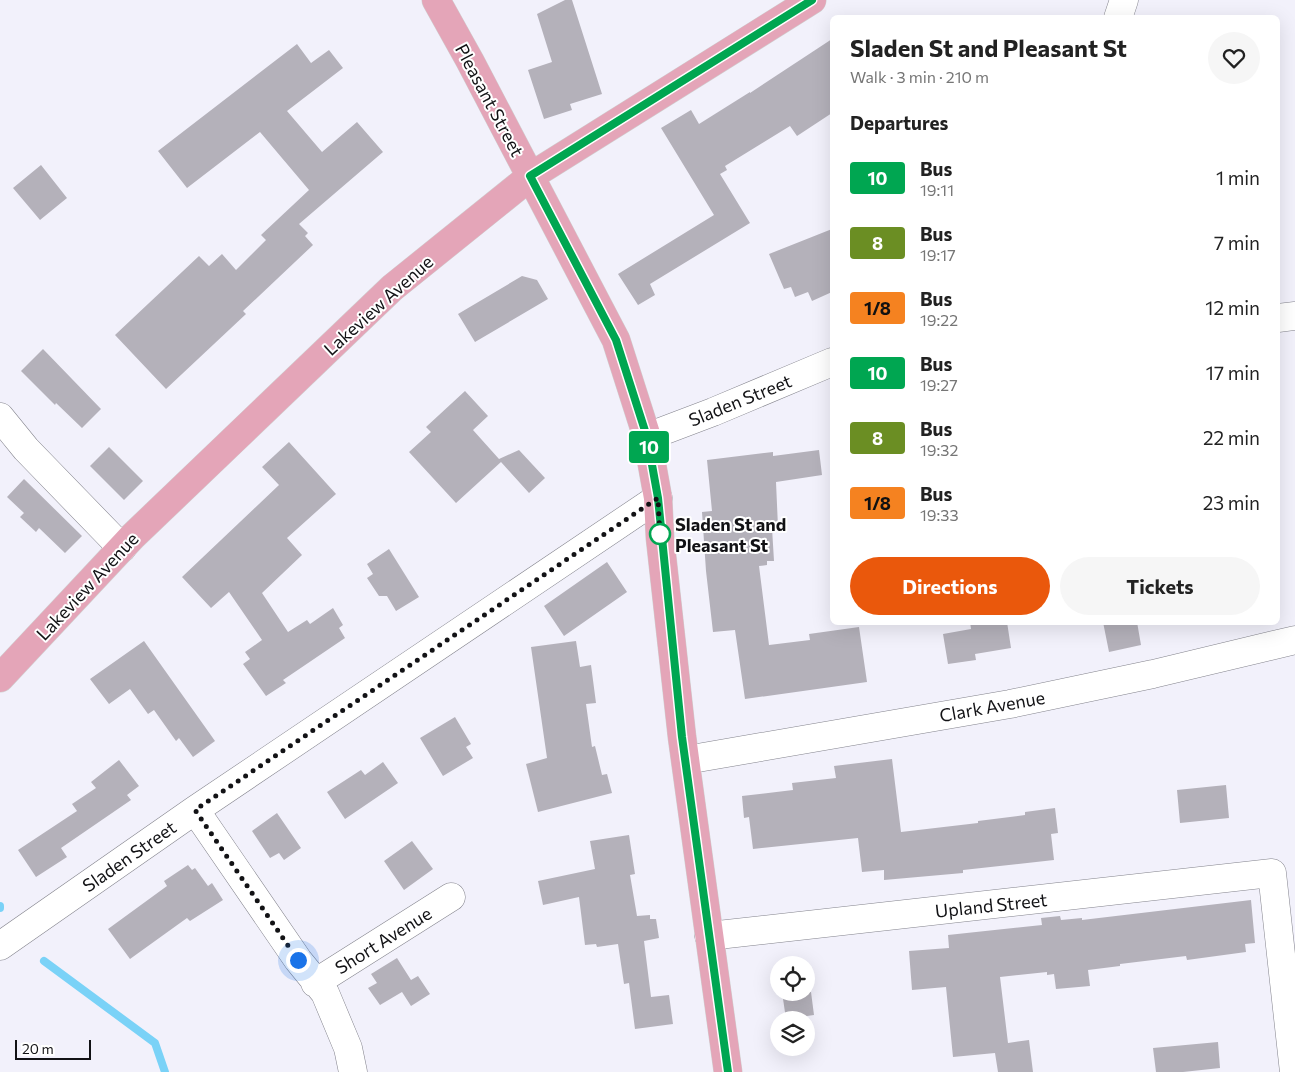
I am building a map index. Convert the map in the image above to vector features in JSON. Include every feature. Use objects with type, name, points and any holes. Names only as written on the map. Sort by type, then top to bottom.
[{"type":"main road","name":"Pleasant Street","points":[[436,0],[470,61],[616,340],[647,437],[658,498],[661,546],[686,760],[728,1072]]},
{"type":"main road","name":"Lakeview Avenue","points":[[0,678],[122,548],[392,288],[530,176],[812,0]]},
{"type":"street","points":[[1119,15],[1124,0]]},
{"type":"street","points":[[1280,318],[1295,316]]},
{"type":"street","name":"Sladen Street","points":[[647,437],[714,412],[830,363]]},
{"type":"street","points":[[0,417],[26,449],[122,548]]},
{"type":"street","name":"Sladen Street","points":[[0,946],[195,810],[658,498]]},
{"type":"street","name":"Clark Avenue","points":[[686,760],[1010,704],[1153,674],[1295,640]]},
{"type":"street","points":[[195,810],[315,983],[325,993],[348,1048],[353,1072]]},
{"type":"street","name":"Upland Street","points":[[710,936],[1272,873],[1294,1072]]},
{"type":"street","name":"Short Avenue","points":[[315,983],[450,897]]},
{"type":"building","points":[[565,0],[572,0],[602,94],[570,104],[572,110],[544,119],[528,70],[552,62],[537,14]]},
{"type":"building","points":[[830,40],[830,114],[797,136],[790,126],[725,166],[727,170],[720,174],[750,223],[650,284],[655,295],[638,305],[618,274],[714,215],[661,128],[691,110],[699,124]]},
{"type":"building","points":[[297,44],[311,63],[329,50],[343,68],[287,111],[322,152],[357,122],[383,152],[299,224],[308,233],[305,236],[313,245],[243,311],[246,314],[166,389],[115,335],[199,256],[209,266],[222,254],[236,270],[266,240],[261,235],[309,190],[260,132],[187,188],[158,151]]},
{"type":"building","points":[[41,165],[67,198],[40,220],[13,188]]},
{"type":"building","points":[[830,230],[830,293],[812,301],[808,292],[795,297],[791,287],[784,289],[769,254]]},
{"type":"building","points":[[522,276],[537,280],[548,299],[475,342],[458,314]]},
{"type":"building","points":[[43,349],[101,409],[82,428],[56,403],[55,405],[21,371]]},
{"type":"building","points":[[465,391],[488,416],[473,430],[499,459],[519,450],[545,478],[529,493],[501,462],[456,503],[409,452],[431,432],[426,427]]},
{"type":"building","points":[[289,442],[336,494],[287,538],[302,555],[262,593],[288,632],[307,620],[310,624],[333,608],[343,625],[339,628],[345,638],[283,680],[286,683],[266,696],[243,664],[250,659],[245,652],[262,640],[229,592],[211,608],[182,577],[279,485],[262,467]]},
{"type":"building","points":[[109,447],[143,481],[124,500],[90,466]]},
{"type":"building","points":[[819,450],[822,475],[776,482],[778,527],[772,528],[774,561],[767,561],[767,565],[759,566],[769,645],[810,640],[809,634],[859,627],[867,682],[745,699],[735,630],[713,632],[702,512],[712,511],[707,460],[773,452],[773,456]]},
{"type":"building","points":[[24,479],[82,536],[65,553],[39,528],[36,532],[20,517],[24,513],[7,497]]},
{"type":"building","points":[[389,549],[419,597],[396,611],[387,596],[379,596],[367,578],[373,574],[367,564]]},
{"type":"building","points":[[607,562],[627,592],[564,636],[544,606]]},
{"type":"building","points":[[970,625],[1007,625],[1011,648],[975,654],[976,660],[948,664],[943,634],[971,629]]},
{"type":"building","points":[[1104,625],[1138,625],[1141,645],[1109,652]]},
{"type":"building","points":[[144,641],[215,741],[193,757],[179,738],[176,741],[154,710],[148,714],[130,689],[109,704],[90,679]]},
{"type":"building","points":[[576,641],[580,667],[591,665],[596,703],[586,704],[592,747],[595,746],[602,775],[607,774],[612,793],[538,812],[526,764],[547,758],[531,647]]},
{"type":"building","points":[[455,717],[471,744],[466,747],[473,758],[443,776],[420,738]]},
{"type":"building","points":[[892,759],[901,832],[978,823],[978,821],[1025,815],[1025,812],[1055,808],[1058,833],[1051,834],[1054,860],[963,870],[963,873],[884,880],[884,870],[862,872],[858,838],[753,849],[749,817],[744,818],[742,796],[793,790],[792,783],[836,778],[834,766]]},
{"type":"building","points":[[119,760],[139,786],[127,795],[131,800],[61,848],[67,857],[36,877],[18,850],[77,811],[72,804],[96,788],[91,782]]},
{"type":"building","points":[[383,762],[398,783],[345,819],[327,792],[361,770],[365,775]]},
{"type":"building","points":[[1226,785],[1229,818],[1180,823],[1177,790]]},
{"type":"building","points":[[277,813],[301,848],[284,860],[279,853],[270,858],[252,831]]},
{"type":"building","points":[[629,835],[635,874],[630,875],[637,916],[650,915],[650,919],[656,919],[659,938],[644,941],[651,997],[669,995],[673,1024],[635,1029],[629,983],[624,984],[618,944],[597,947],[596,944],[585,945],[579,897],[543,905],[538,881],[595,869],[590,841]]},
{"type":"building","points":[[412,841],[433,869],[404,890],[384,861]]},
{"type":"building","points":[[188,865],[192,870],[195,868],[208,886],[212,883],[223,900],[190,921],[187,918],[130,959],[108,929],[167,886],[164,881]]},
{"type":"building","points":[[1251,900],[1255,943],[1245,944],[1246,952],[1187,960],[1186,956],[1088,970],[1090,986],[1056,989],[1054,974],[1047,975],[1047,972],[1000,977],[1008,1043],[1029,1040],[1033,1072],[998,1072],[995,1053],[953,1057],[946,987],[912,990],[909,951],[949,948],[948,935],[1042,925],[1041,918],[1060,916],[1061,920],[1082,918],[1082,920]]},
{"type":"building","points":[[397,958],[411,980],[418,976],[430,994],[411,1006],[402,992],[380,1005],[368,988],[377,983],[371,974]]},
{"type":"building","points":[[783,1001],[812,1001],[813,1011],[785,1011]]},
{"type":"building","points":[[1218,1042],[1220,1068],[1183,1072],[1156,1072],[1153,1048]]},
{"type":"waterway","points":[[44,961],[155,1043],[165,1072]]},
{"type":"bus line","name":"10","points":[[728,1072],[682,737],[660,538],[658,498],[647,437],[616,340],[530,176],[812,0]]},
{"type":"place","name":"Sladen St and Pleasant St","points":[[660,534]]},
{"type":"route","points":[[298,960],[195,810],[658,498],[660,538],[660,534]]}]
